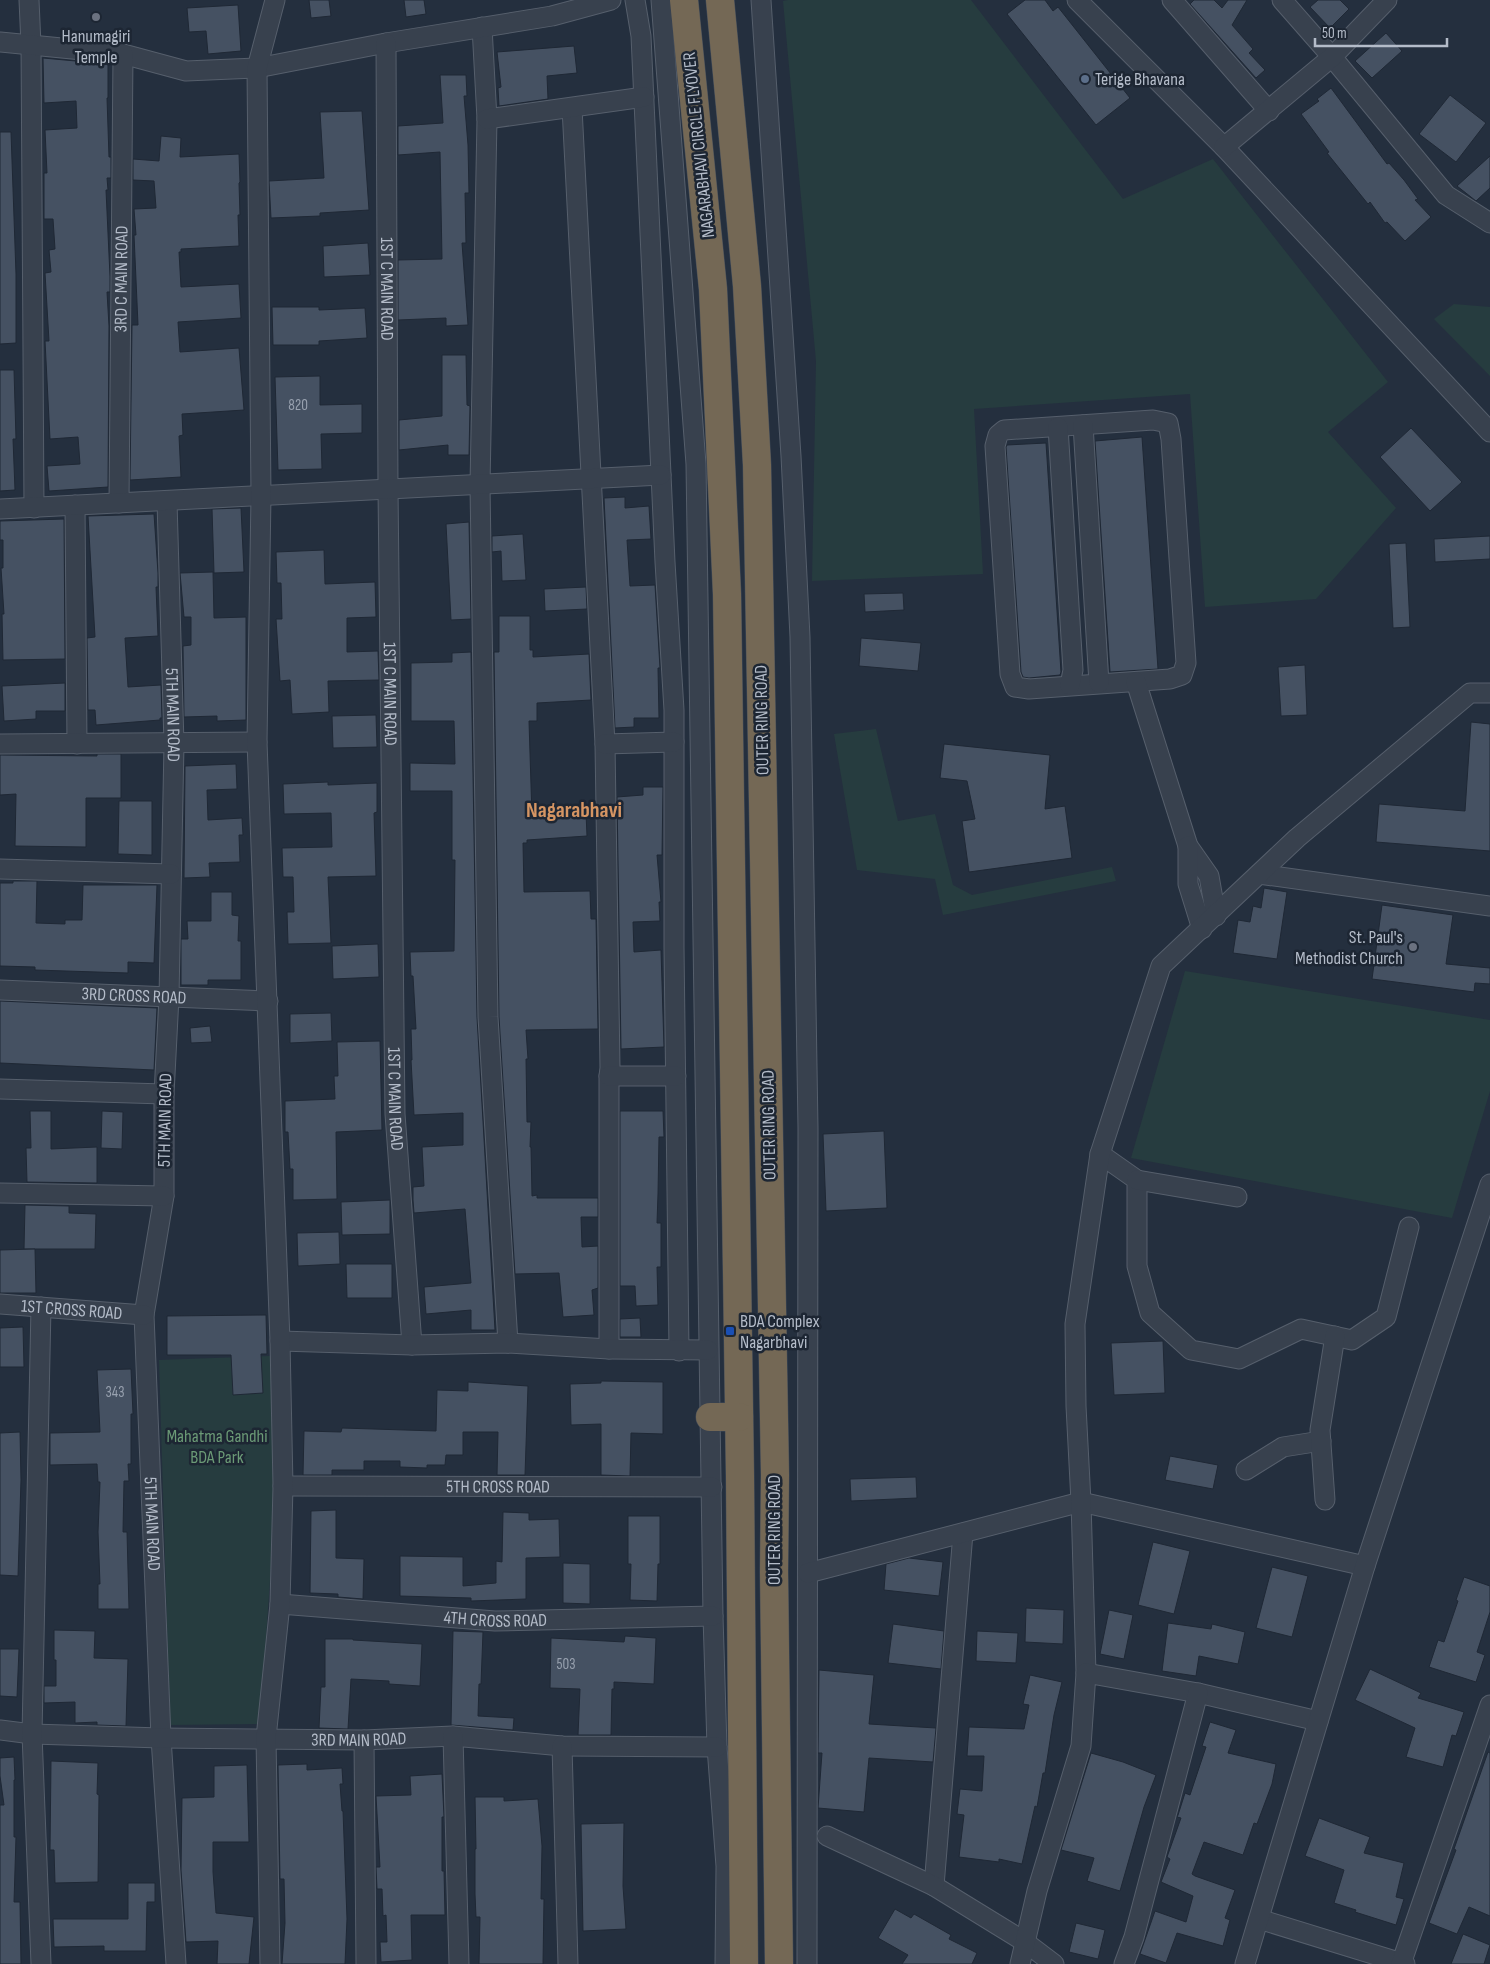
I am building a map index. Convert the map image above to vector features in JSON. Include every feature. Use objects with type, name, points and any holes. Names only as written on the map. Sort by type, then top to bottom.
[{"type":"highway","name":"NAGARABHAVI CIRCLE FLYOVER","points":[[684,0],[713,289]]},
{"type":"highway","name":"NAGARABHAVI CIRCLE FLYOVER","points":[[720,0],[747,286]]},
{"type":"highway","name":"OUTER RING ROAD","points":[[747,286],[757,465],[775,1455],[774,1572],[779,1964]]},
{"type":"highway","name":"OUTER RING ROAD","points":[[713,289],[727,594],[739,1417],[744,1964]]},
{"type":"highway","points":[[710,1417],[739,1417]]},
{"type":"street","points":[[29,0],[31,45],[34,508]]},
{"type":"street","points":[[270,1964],[266,1738],[280,1604],[283,1486],[280,1341],[257,742],[261,496],[257,68],[275,0]]},
{"type":"street","points":[[0,42],[123,54],[186,71],[257,68],[482,27],[551,8],[611,0]]},
{"type":"street","points":[[635,0],[641,36],[674,710],[679,1351]]},
{"type":"street","points":[[661,0],[696,464],[708,1350],[712,1487],[712,1616],[717,1747],[726,1866],[725,1964]]},
{"type":"street","points":[[761,0],[791,456],[800,636],[808,1128],[807,1964]]},
{"type":"street","points":[[1077,0],[1224,147],[1490,432]]},
{"type":"street","points":[[1172,0],[1269,110]]},
{"type":"street","points":[[1282,0],[1332,57],[1446,195],[1490,223]]},
{"type":"street","points":[[1224,147],[1332,57],[1387,0]]},
{"type":"street","points":[[482,27],[487,119],[480,485],[488,1017],[508,1343]]},
{"type":"street","name":"1ST C MAIN ROAD","points":[[386,43],[388,489],[395,1114],[412,1345]]},
{"type":"street","name":"3RD C MAIN ROAD","points":[[119,503],[123,54]]},
{"type":"street","points":[[487,119],[644,97]]},
{"type":"street","points":[[572,108],[605,744],[610,1068],[609,1349]]},
{"type":"street","points":[[1153,420],[1168,423],[1171,439],[1186,663],[1182,675],[1170,679],[1029,689],[1015,687],[1010,674],[995,446],[998,435],[1004,430],[1083,425],[1153,420]]},
{"type":"street","points":[[1083,425],[1099,683]]},
{"type":"street","points":[[1058,427],[1073,670],[1070,685]]},
{"type":"street","points":[[0,509],[661,475]]},
{"type":"street","name":"5TH MAIN ROAD","points":[[167,501],[174,744],[169,998],[164,1094],[164,1196],[144,1315],[161,1738],[177,1964]]},
{"type":"street","points":[[75,505],[78,744]]},
{"type":"street","points":[[1136,682],[1188,846],[1209,876],[1216,916]]},
{"type":"street","points":[[1020,1964],[1037,1891],[1081,1746],[1086,1673],[1076,1406],[1075,1324],[1100,1154],[1161,966],[1297,838],[1470,693],[1490,693]]},
{"type":"street","points":[[0,744],[257,742]]},
{"type":"street","points":[[605,744],[674,742]]},
{"type":"street","points":[[1188,846],[1188,884],[1202,929]]},
{"type":"street","points":[[0,869],[171,874]]},
{"type":"street","points":[[1259,874],[1490,906]]},
{"type":"street","name":"3RD CROSS ROAD","points":[[0,990],[169,998],[268,1000]]},
{"type":"street","points":[[609,1076],[676,1076]]},
{"type":"street","points":[[0,1089],[164,1094]]},
{"type":"street","points":[[1100,1154],[1137,1180],[1237,1197]]},
{"type":"street","points":[[1137,1180],[1138,1266],[1150,1313],[1191,1350],[1239,1359],[1301,1329],[1352,1340],[1386,1317],[1409,1227]]},
{"type":"street","points":[[1246,1964],[1365,1566],[1490,1184]]},
{"type":"street","points":[[0,1193],[164,1196]]},
{"type":"street","name":"1ST CROSS ROAD","points":[[0,1304],[144,1315]]},
{"type":"street","points":[[41,1307],[32,1734],[41,1964]]},
{"type":"street","points":[[1325,1500],[1320,1430],[1335,1336]]},
{"type":"street","points":[[280,1341],[412,1345],[508,1343],[609,1349],[708,1350]]},
{"type":"street","points":[[1246,1470],[1283,1447],[1321,1441]]},
{"type":"street","name":"5TH CROSS ROAD","points":[[283,1486],[712,1487]]},
{"type":"street","points":[[808,1573],[1081,1502],[1365,1566]]},
{"type":"street","points":[[934,1886],[963,1533]]},
{"type":"street","name":"4TH CROSS ROAD","points":[[280,1604],[495,1621],[712,1616]]},
{"type":"street","points":[[1086,1673],[1198,1693],[1318,1721]]},
{"type":"street","points":[[1124,1964],[1139,1919],[1198,1693]]},
{"type":"street","points":[[1259,1919],[1403,1964],[1490,1705]]},
{"type":"street","name":"3RD MAIN ROAD","points":[[0,1730],[32,1734],[161,1738],[364,1740],[453,1736],[562,1746],[717,1747]]},
{"type":"street","points":[[453,1736],[459,1964]]},
{"type":"street","points":[[364,1740],[366,1964]]},
{"type":"street","points":[[562,1746],[568,1964]]},
{"type":"street","points":[[827,1836],[934,1886],[1024,1942],[1054,1964]]},
{"type":"green space","points":[[971,0],[1123,199],[1213,159],[1388,382],[1328,432],[1396,508],[1316,599],[1205,607],[1190,394],[974,409],[983,574],[812,581],[816,361],[783,1]]},
{"type":"green space","points":[[1454,304],[1490,307],[1490,376],[1434,319]]},
{"type":"green space","points":[[876,729],[898,821],[935,814],[953,885],[972,895],[1112,867],[1116,881],[943,915],[935,879],[857,870],[834,734]]},
{"type":"green space","points":[[1185,971],[1490,1020],[1490,1091],[1452,1218],[1131,1158]]},
{"type":"green space","name":"Mahatma Gandhi BDA Park","points":[[271,1356],[274,1523],[260,1724],[170,1725],[159,1360]]},
{"type":"building","points":[[309,0],[329,0],[331,16],[311,18]]},
{"type":"building","points":[[404,0],[424,0],[426,14],[406,17]]},
{"type":"building","points":[[1025,0],[1045,0],[1053,11],[1058,7],[1130,98],[1096,125],[1007,14]]},
{"type":"building","points":[[1194,0],[1214,0],[1222,8],[1228,0],[1247,0],[1232,25],[1253,49],[1249,53],[1265,70],[1256,78],[1190,4]]},
{"type":"building","points":[[1318,0],[1340,0],[1349,9],[1330,28],[1310,7]]},
{"type":"building","points":[[238,5],[241,51],[208,54],[206,31],[189,32],[187,8]]},
{"type":"building","points":[[1386,33],[1402,51],[1372,78],[1355,61]]},
{"type":"building","points":[[574,46],[577,73],[547,76],[548,99],[499,106],[498,88],[501,87],[497,52]]},
{"type":"building","points":[[43,58],[108,64],[107,98],[111,178],[107,178],[108,190],[106,190],[110,276],[110,292],[107,292],[109,326],[108,487],[49,491],[47,466],[80,464],[78,437],[50,439],[45,341],[49,341],[45,273],[51,272],[49,250],[55,249],[53,219],[44,219],[44,173],[47,173],[45,130],[77,128],[76,101],[44,103]]},
{"type":"building","points":[[440,75],[466,75],[467,96],[464,96],[469,193],[465,193],[466,243],[462,243],[468,325],[446,326],[446,318],[398,320],[398,260],[442,259],[440,152],[398,155],[398,126],[443,123]]},
{"type":"building","points":[[1331,88],[1387,164],[1389,163],[1404,180],[1418,199],[1415,200],[1431,217],[1405,241],[1387,222],[1385,223],[1370,202],[1368,204],[1327,153],[1329,152],[1301,114],[1319,101],[1317,99]]},
{"type":"building","points":[[1450,95],[1486,123],[1456,162],[1419,134]]},
{"type":"building","points":[[362,111],[369,210],[320,213],[320,216],[271,218],[269,181],[324,178],[320,112]]},
{"type":"building","points":[[0,132],[11,132],[16,274],[16,343],[0,344]]},
{"type":"building","points":[[161,136],[181,138],[180,157],[239,154],[239,246],[181,249],[181,252],[179,252],[181,287],[239,284],[241,318],[178,322],[180,352],[239,348],[244,410],[182,414],[183,435],[179,436],[181,477],[130,480],[132,325],[138,325],[134,209],[156,208],[154,181],[133,180],[133,159],[159,161]]},
{"type":"building","points":[[1490,156],[1490,188],[1476,201],[1457,186]]},
{"type":"building","points":[[368,243],[370,275],[324,277],[323,246]]},
{"type":"building","points":[[272,307],[319,307],[319,310],[365,308],[367,338],[319,341],[319,345],[273,345]]},
{"type":"building","points":[[442,355],[466,355],[467,405],[470,406],[469,455],[448,455],[448,445],[399,450],[399,420],[442,416]]},
{"type":"building","points":[[0,370],[14,370],[16,439],[13,439],[15,490],[0,491]]},
{"type":"building","points":[[320,376],[320,405],[362,404],[362,433],[321,434],[322,469],[278,470],[275,377]]},
{"type":"building","points":[[1411,428],[1462,482],[1430,511],[1380,457]]},
{"type":"building","points":[[1142,437],[1158,669],[1110,672],[1095,441]]},
{"type":"building","points":[[1046,443],[1061,672],[1060,675],[1029,678],[1023,677],[1021,672],[1006,447],[1007,445]]},
{"type":"building","points":[[625,497],[625,508],[649,506],[651,539],[627,540],[630,586],[655,585],[660,668],[658,668],[659,718],[634,718],[634,727],[615,728],[604,498]]},
{"type":"building","points":[[241,508],[244,572],[214,573],[212,509]]},
{"type":"building","points":[[154,514],[158,573],[158,587],[156,587],[158,636],[125,638],[128,687],[161,685],[162,718],[160,720],[96,725],[95,710],[88,710],[87,638],[95,637],[88,516]]},
{"type":"building","points":[[64,519],[65,659],[3,660],[2,614],[4,614],[1,568],[3,568],[3,540],[0,540],[0,521]]},
{"type":"building","points":[[469,522],[471,619],[451,620],[446,524]]},
{"type":"building","points":[[523,534],[526,580],[502,581],[501,551],[492,552],[492,536]]},
{"type":"building","points":[[1490,536],[1490,559],[1435,562],[1434,539]]},
{"type":"building","points":[[1406,543],[1410,627],[1393,628],[1389,544]]},
{"type":"building","points":[[324,550],[325,584],[375,582],[376,617],[347,618],[347,652],[378,651],[379,680],[328,681],[329,712],[292,714],[290,680],[280,681],[276,619],[282,619],[281,583],[277,583],[276,552]]},
{"type":"building","points":[[213,572],[214,618],[246,617],[246,720],[217,721],[217,716],[184,717],[183,646],[191,645],[191,617],[184,617],[180,573]]},
{"type":"building","points":[[586,587],[587,609],[545,611],[544,589]]},
{"type":"building","points":[[903,593],[904,610],[865,612],[864,594]]},
{"type":"building","points":[[499,616],[530,616],[530,650],[533,650],[533,657],[589,654],[591,700],[537,703],[537,721],[529,721],[532,816],[586,813],[587,836],[527,840],[527,843],[523,843],[524,892],[590,891],[591,919],[596,919],[598,1029],[526,1030],[528,1059],[526,1059],[527,1122],[531,1122],[532,1196],[537,1195],[537,1198],[598,1198],[598,1217],[581,1217],[582,1247],[598,1246],[598,1288],[592,1290],[594,1315],[563,1317],[559,1273],[515,1274],[499,1017],[494,652],[499,652]]},
{"type":"building","points":[[861,638],[921,643],[918,671],[859,666]]},
{"type":"building","points":[[471,652],[477,1017],[495,1330],[471,1330],[471,1310],[426,1314],[424,1287],[471,1283],[465,1209],[414,1213],[413,1200],[413,1187],[424,1186],[422,1147],[463,1145],[463,1113],[414,1115],[411,1029],[416,1029],[410,952],[454,951],[455,860],[452,860],[452,791],[410,791],[410,763],[455,764],[454,721],[411,721],[411,663],[452,662],[452,653]]},
{"type":"building","points":[[1305,665],[1307,715],[1281,716],[1278,667]]},
{"type":"building","points":[[65,683],[65,711],[36,711],[36,719],[4,721],[2,686]]},
{"type":"building","points":[[376,715],[377,747],[333,748],[332,716]]},
{"type":"building","points":[[1471,722],[1490,724],[1490,851],[1376,842],[1379,804],[1465,811]]},
{"type":"building","points":[[944,744],[1050,755],[1045,809],[1065,806],[1072,858],[969,872],[962,821],[975,819],[967,781],[940,778]]},
{"type":"building","points":[[97,754],[121,754],[121,798],[86,798],[86,847],[15,846],[16,794],[0,795],[0,755],[97,756]]},
{"type":"building","points":[[236,764],[237,789],[207,790],[208,820],[242,818],[243,835],[239,835],[240,862],[209,863],[210,877],[184,878],[185,766]]},
{"type":"building","points":[[328,782],[328,785],[377,783],[377,812],[374,813],[376,876],[328,877],[331,943],[288,944],[287,912],[294,912],[293,877],[283,877],[282,848],[332,847],[331,813],[284,814],[283,784]]},
{"type":"building","points":[[643,787],[663,787],[662,855],[657,855],[661,902],[659,902],[660,921],[633,922],[634,952],[661,950],[664,1047],[621,1049],[617,797],[643,795]]},
{"type":"building","points":[[119,801],[152,801],[152,855],[118,854]]},
{"type":"building","points":[[13,881],[37,881],[36,923],[65,924],[65,920],[82,920],[83,885],[157,885],[154,963],[128,962],[128,973],[35,970],[35,967],[0,966],[0,883],[13,883]]},
{"type":"building","points":[[1264,888],[1287,892],[1277,959],[1233,953],[1238,920],[1250,922],[1253,906],[1261,908]]},
{"type":"building","points":[[211,892],[232,892],[232,915],[239,916],[238,941],[241,941],[241,980],[208,980],[208,985],[181,985],[181,939],[188,939],[187,921],[211,921]]},
{"type":"building","name":"St. Paul's Methodist Church","points":[[1382,905],[1453,915],[1446,964],[1490,968],[1490,984],[1475,983],[1474,992],[1372,979]]},
{"type":"building","points":[[378,944],[379,977],[333,979],[332,946]]},
{"type":"building","points":[[0,1001],[157,1008],[154,1070],[0,1063]]},
{"type":"building","points":[[331,1013],[332,1041],[290,1043],[290,1014]]},
{"type":"building","points":[[210,1026],[212,1042],[191,1043],[190,1028]]},
{"type":"building","points":[[380,1041],[382,1130],[336,1132],[337,1199],[293,1200],[293,1169],[290,1169],[288,1132],[285,1132],[285,1101],[335,1099],[334,1076],[338,1076],[337,1042]]},
{"type":"building","points":[[30,1111],[51,1111],[51,1149],[97,1147],[97,1183],[27,1182],[26,1148],[31,1148]]},
{"type":"building","points":[[102,1111],[123,1112],[122,1149],[101,1148]]},
{"type":"building","points":[[620,1111],[663,1111],[664,1137],[659,1137],[657,1223],[661,1223],[661,1267],[657,1267],[658,1305],[636,1306],[635,1286],[620,1286]]},
{"type":"building","points":[[884,1131],[887,1208],[826,1211],[823,1134]]},
{"type":"building","points":[[390,1200],[390,1234],[342,1235],[341,1202]]},
{"type":"building","points":[[25,1205],[69,1206],[69,1213],[96,1214],[95,1249],[24,1249]]},
{"type":"building","points":[[339,1232],[340,1264],[298,1266],[297,1233]]},
{"type":"building","points":[[35,1249],[36,1293],[0,1293],[0,1250]]},
{"type":"building","points":[[346,1264],[392,1264],[392,1298],[347,1298]]},
{"type":"building","points":[[266,1315],[267,1354],[261,1354],[263,1393],[233,1395],[231,1355],[167,1355],[167,1316]]},
{"type":"building","points":[[640,1318],[641,1337],[620,1337],[620,1319]]},
{"type":"building","points":[[23,1327],[24,1367],[0,1367],[0,1328]]},
{"type":"building","points":[[1163,1341],[1165,1393],[1114,1395],[1111,1343]]},
{"type":"building","points":[[131,1369],[133,1414],[131,1414],[131,1464],[128,1464],[129,1481],[124,1481],[123,1532],[127,1532],[129,1609],[98,1609],[98,1584],[100,1584],[98,1532],[100,1482],[98,1482],[97,1464],[50,1465],[50,1433],[100,1432],[97,1370]]},
{"type":"building","points":[[601,1381],[663,1382],[663,1434],[631,1433],[630,1476],[601,1475],[601,1424],[571,1425],[570,1384],[601,1383]]},
{"type":"building","points":[[468,1382],[528,1386],[525,1475],[497,1475],[498,1432],[463,1432],[463,1455],[446,1455],[445,1465],[427,1465],[427,1468],[400,1467],[400,1461],[364,1461],[364,1470],[332,1470],[332,1475],[303,1475],[304,1431],[341,1432],[342,1428],[436,1431],[437,1390],[468,1391]]},
{"type":"building","points":[[20,1432],[21,1480],[18,1576],[0,1575],[0,1433]]},
{"type":"building","points":[[1170,1456],[1218,1465],[1213,1489],[1165,1480]]},
{"type":"building","points":[[916,1477],[917,1498],[851,1501],[850,1479]]},
{"type":"building","points":[[336,1510],[336,1558],[364,1559],[363,1599],[338,1597],[338,1594],[310,1593],[311,1511]]},
{"type":"building","points":[[503,1512],[529,1513],[529,1520],[559,1519],[560,1557],[526,1558],[526,1599],[471,1601],[471,1598],[400,1596],[400,1556],[463,1557],[463,1586],[496,1583],[496,1561],[502,1562]]},
{"type":"building","points":[[628,1516],[660,1516],[660,1564],[658,1564],[657,1601],[630,1600],[631,1564],[628,1564]]},
{"type":"building","points":[[1153,1542],[1190,1551],[1174,1614],[1138,1605]]},
{"type":"building","points":[[909,1558],[943,1562],[939,1596],[884,1590],[886,1564]]},
{"type":"building","points":[[563,1563],[590,1564],[590,1604],[563,1603]]},
{"type":"building","points":[[1272,1567],[1308,1576],[1292,1637],[1256,1628]]},
{"type":"building","points":[[1464,1577],[1490,1586],[1490,1612],[1477,1652],[1485,1655],[1476,1682],[1429,1667],[1438,1640],[1444,1642]]},
{"type":"building","points":[[1026,1608],[1064,1610],[1063,1644],[1025,1642]]},
{"type":"building","points":[[1109,1610],[1133,1615],[1124,1659],[1100,1654]]},
{"type":"building","points":[[1168,1623],[1211,1629],[1212,1624],[1245,1632],[1238,1664],[1199,1656],[1196,1676],[1162,1671]]},
{"type":"building","points":[[893,1624],[944,1631],[941,1669],[888,1663]]},
{"type":"building","points":[[54,1630],[95,1631],[94,1658],[128,1659],[126,1726],[97,1725],[97,1722],[75,1723],[75,1702],[44,1703],[44,1686],[56,1686]]},
{"type":"building","points":[[453,1631],[483,1632],[478,1716],[514,1718],[513,1730],[451,1725]]},
{"type":"building","points":[[977,1631],[1018,1633],[1016,1663],[976,1661]]},
{"type":"building","points":[[625,1636],[656,1638],[654,1684],[614,1682],[614,1689],[612,1689],[611,1735],[578,1735],[580,1689],[550,1688],[551,1638],[624,1642]]},
{"type":"building","points":[[325,1639],[422,1644],[420,1686],[389,1684],[389,1681],[351,1679],[348,1729],[319,1728],[321,1687],[325,1687]]},
{"type":"building","points":[[0,1649],[19,1649],[17,1697],[0,1696]]},
{"type":"building","points":[[1370,1669],[1421,1693],[1418,1698],[1464,1712],[1456,1736],[1452,1735],[1443,1767],[1406,1757],[1415,1728],[1355,1700]]},
{"type":"building","points":[[819,1670],[874,1675],[869,1724],[936,1728],[933,1762],[869,1758],[864,1812],[818,1808],[822,1753],[818,1753]]},
{"type":"building","points":[[1030,1675],[1062,1682],[1054,1715],[1045,1773],[1043,1773],[1037,1807],[1035,1806],[1022,1864],[999,1859],[999,1862],[959,1857],[964,1815],[957,1814],[960,1789],[982,1791],[984,1756],[967,1756],[969,1727],[1024,1729],[1029,1705],[1023,1704]]},
{"type":"building","points":[[1210,1722],[1236,1730],[1228,1753],[1276,1764],[1272,1784],[1257,1824],[1254,1823],[1243,1855],[1204,1842],[1192,1874],[1235,1890],[1225,1918],[1230,1920],[1223,1946],[1177,1933],[1166,1963],[1140,1954],[1155,1911],[1186,1922],[1193,1896],[1161,1882],[1170,1859],[1167,1857],[1181,1818],[1177,1817],[1185,1793],[1190,1795],[1206,1747],[1202,1746]]},
{"type":"building","points":[[1488,1752],[1490,1753],[1490,1916],[1469,1907],[1457,1934],[1429,1923],[1456,1850],[1454,1849]]},
{"type":"building","points":[[1091,1753],[1123,1762],[1156,1775],[1144,1807],[1120,1891],[1087,1881],[1094,1858],[1061,1850]]},
{"type":"building","points":[[14,1757],[14,1837],[16,1837],[14,1902],[20,1902],[21,1964],[0,1964],[0,1805],[4,1805],[0,1776],[0,1758]]},
{"type":"building","points":[[51,1761],[98,1763],[98,1882],[55,1883],[54,1850],[50,1850]]},
{"type":"building","points":[[307,1764],[307,1770],[342,1768],[343,1784],[340,1784],[343,1811],[347,1919],[345,1964],[282,1964],[285,1923],[284,1879],[280,1879],[278,1765]]},
{"type":"building","points":[[247,1765],[249,1842],[213,1842],[213,1872],[216,1913],[254,1917],[249,1964],[217,1964],[218,1941],[186,1942],[181,1870],[182,1798],[214,1797],[214,1766]]},
{"type":"building","points":[[442,1774],[444,1817],[442,1817],[442,1871],[444,1871],[445,1915],[411,1915],[412,1960],[381,1962],[380,1942],[387,1942],[386,1915],[383,1916],[382,1889],[377,1889],[376,1867],[380,1867],[376,1796],[411,1795],[410,1776]]},
{"type":"building","points":[[475,1797],[504,1797],[504,1801],[538,1799],[542,1846],[541,1899],[544,1899],[543,1964],[479,1964],[480,1917],[476,1917],[475,1894]]},
{"type":"building","points":[[1319,1818],[1370,1837],[1364,1853],[1404,1863],[1396,1897],[1404,1899],[1396,1925],[1334,1903],[1344,1870],[1305,1856]]},
{"type":"building","points":[[624,1823],[623,1886],[626,1929],[583,1931],[581,1824]]},
{"type":"building","points":[[128,1883],[155,1883],[155,1902],[147,1902],[146,1951],[104,1951],[104,1946],[54,1947],[53,1919],[128,1919]]},
{"type":"building","points":[[895,1909],[911,1918],[914,1914],[951,1935],[949,1939],[977,1953],[972,1964],[902,1964],[908,1955],[878,1938]]},
{"type":"building","points":[[1076,1923],[1105,1930],[1098,1959],[1069,1952]]},
{"type":"building","points":[[1463,1934],[1490,1945],[1484,1964],[1451,1964]]},
{"type":"place","name":"Hanumagiri Temple","points":[[96,17]]},
{"type":"place","name":"Terige Bhavana","points":[[1085,79]]},
{"type":"place","name":"St. Paul's Methodist Church","points":[[1413,947]]},
{"type":"place","name":"BDA Complex Nagarbhavi","points":[[730,1331]]},
{"type":"district","name":"Nagarabhavi","points":[[574,810]]}]
